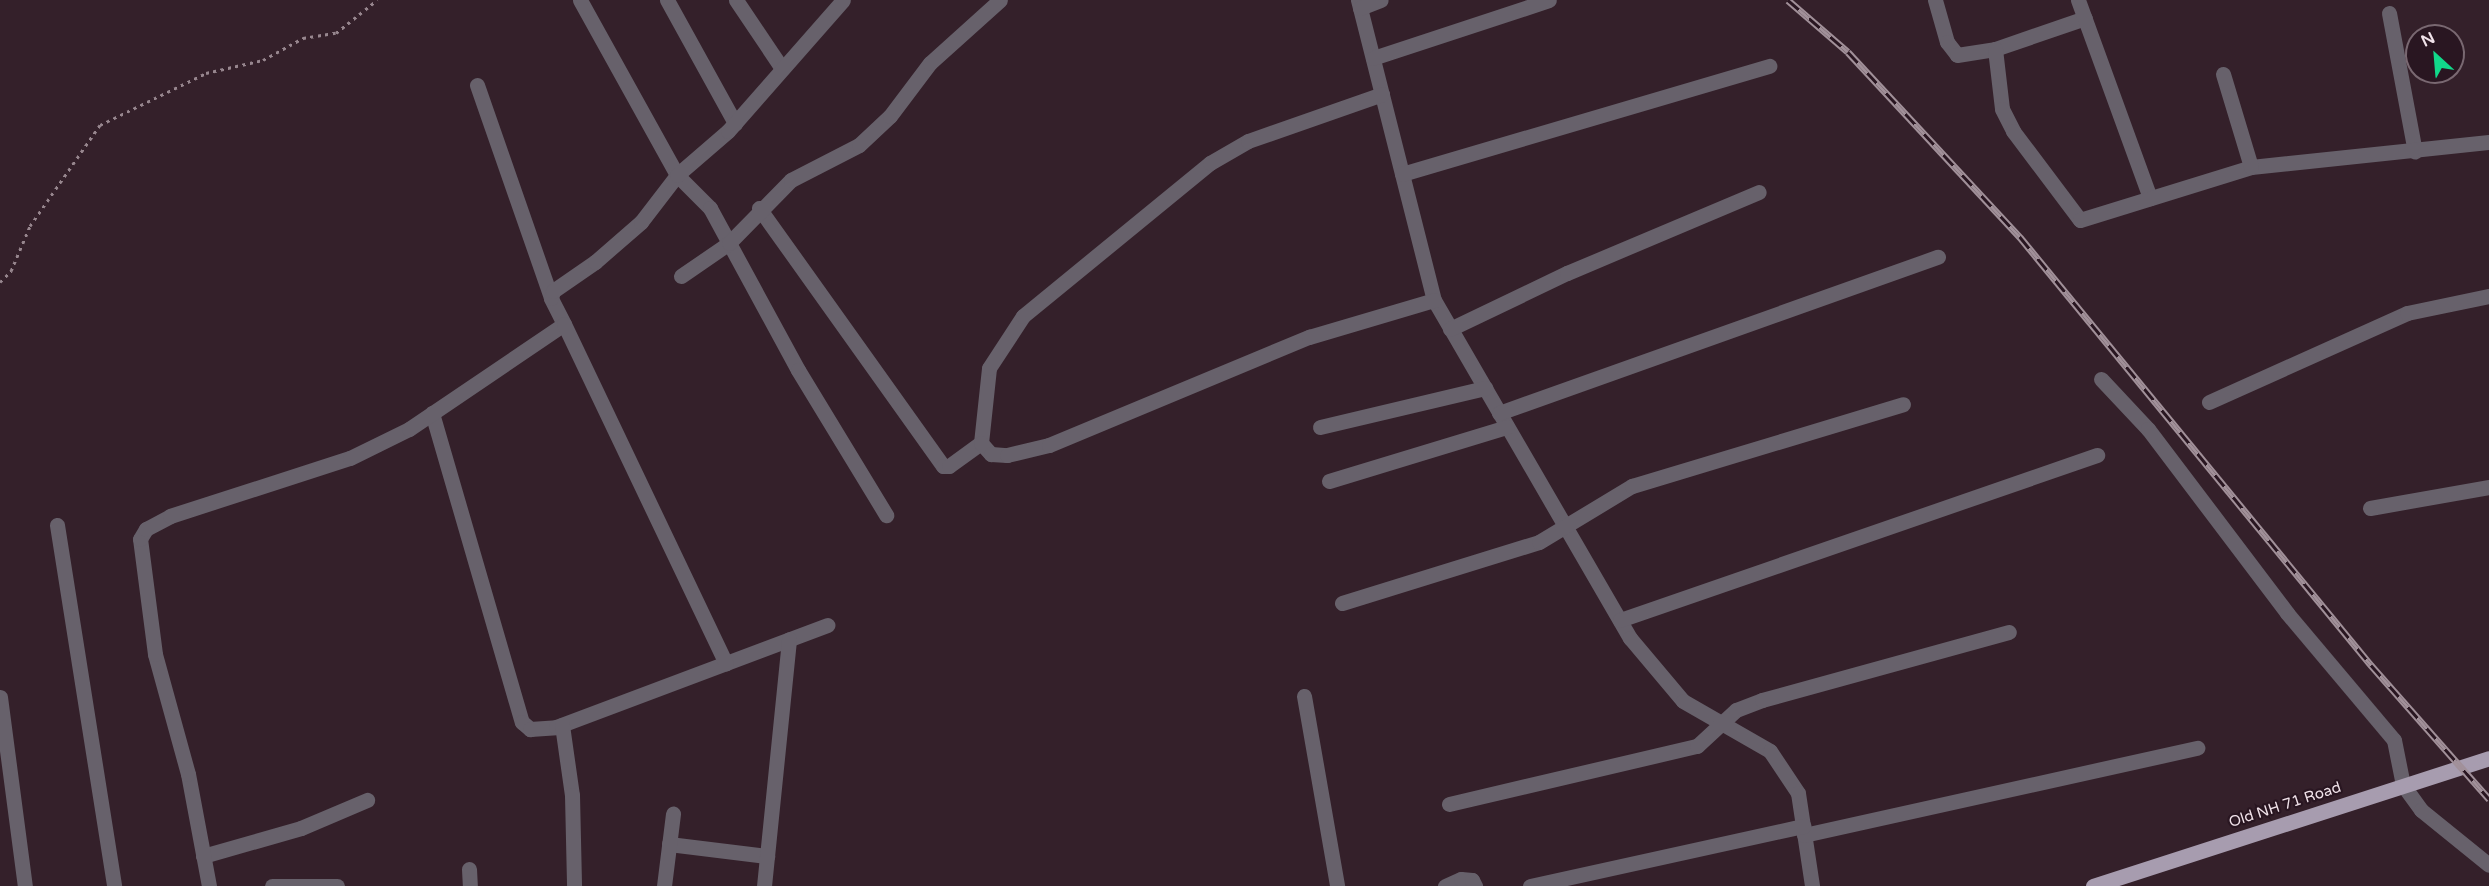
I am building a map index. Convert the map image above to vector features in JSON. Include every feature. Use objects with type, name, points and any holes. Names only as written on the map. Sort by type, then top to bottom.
[{"type":"main road","name":"Old NH 71 Road","points":[[2093,886],[2489,758]]},
{"type":"street","points":[[580,0],[677,175],[710,208],[886,515]]},
{"type":"street","points":[[667,0],[735,123]]},
{"type":"street","points":[[736,0],[781,67]]},
{"type":"street","points":[[551,298],[552,291],[595,262],[641,222],[677,175],[735,123],[781,67],[843,0]]},
{"type":"street","points":[[681,276],[729,243],[759,208],[791,180],[859,144],[890,116],[930,63],[1000,0]]},
{"type":"street","points":[[1381,0],[1359,4],[1434,300],[1620,620],[1683,701],[1770,751],[1798,793],[1812,886]]},
{"type":"street","points":[[1373,58],[1550,0]]},
{"type":"street","points":[[1935,0],[1947,42],[1957,55],[1995,49],[2085,18]]},
{"type":"street","points":[[2078,0],[2150,198]]},
{"type":"street","points":[[2389,13],[2415,152]]},
{"type":"street","points":[[1995,49],[2002,109],[2009,124],[2057,195],[2080,220],[2251,167],[2415,152],[2489,142]]},
{"type":"street","points":[[1402,174],[1769,66]]},
{"type":"street","points":[[2223,74],[2251,167]]},
{"type":"street","points":[[477,85],[551,298],[726,663]]},
{"type":"street","points":[[1382,94],[1258,137],[1210,163],[1023,316],[989,368],[981,443],[991,454],[1007,455],[1049,445],[1309,337],[1434,300]]},
{"type":"street","points":[[1450,329],[1567,273],[1759,192]]},
{"type":"street","points":[[759,208],[943,466],[981,443]]},
{"type":"street","points":[[1499,413],[1938,256]]},
{"type":"street","points":[[2209,402],[2408,314],[2489,296]]},
{"type":"street","points":[[209,886],[188,774],[155,654],[140,539],[146,529],[170,516],[350,458],[432,413],[564,324]]},
{"type":"street","points":[[2102,379],[2148,429],[2287,613],[2394,740],[2403,785],[2421,810],[2489,865]]},
{"type":"street","points":[[1320,428],[1485,388]]},
{"type":"street","points":[[1342,603],[1539,542],[1632,486],[1903,404]]},
{"type":"street","points":[[432,413],[522,722],[530,729],[562,725],[826,625]]},
{"type":"street","points":[[1329,481],[1507,427]]},
{"type":"street","points":[[1620,620],[2097,455]]},
{"type":"street","points":[[2370,508],[2489,487]]},
{"type":"street","points":[[57,525],[114,886]]},
{"type":"street","points":[[1449,804],[1696,746],[1724,724],[1736,710],[1762,700],[2009,632]]},
{"type":"street","points":[[764,886],[789,639]]},
{"type":"street","points":[[1304,696],[1337,886]]},
{"type":"street","points":[[0,697],[25,886]]},
{"type":"street","points":[[562,725],[572,795],[574,886]]},
{"type":"street","points":[[1530,886],[2198,748]]},
{"type":"street","points":[[203,856],[301,828],[367,800]]},
{"type":"street","points":[[664,886],[673,814]]},
{"type":"street","points":[[669,844],[767,856]]},
{"type":"street","points":[[469,869],[470,886]]},
{"type":"street","points":[[1445,886],[1461,879],[1472,880],[1475,886]]},
{"type":"street","points":[[272,886],[337,886]]},
{"type":"path","points":[[0,282],[11,271],[30,226],[100,125],[206,73],[263,60],[303,38],[336,33],[377,0]]},
{"type":"railway","points":[[1788,0],[1848,52],[2020,237],[2371,665],[2489,799]]}]
